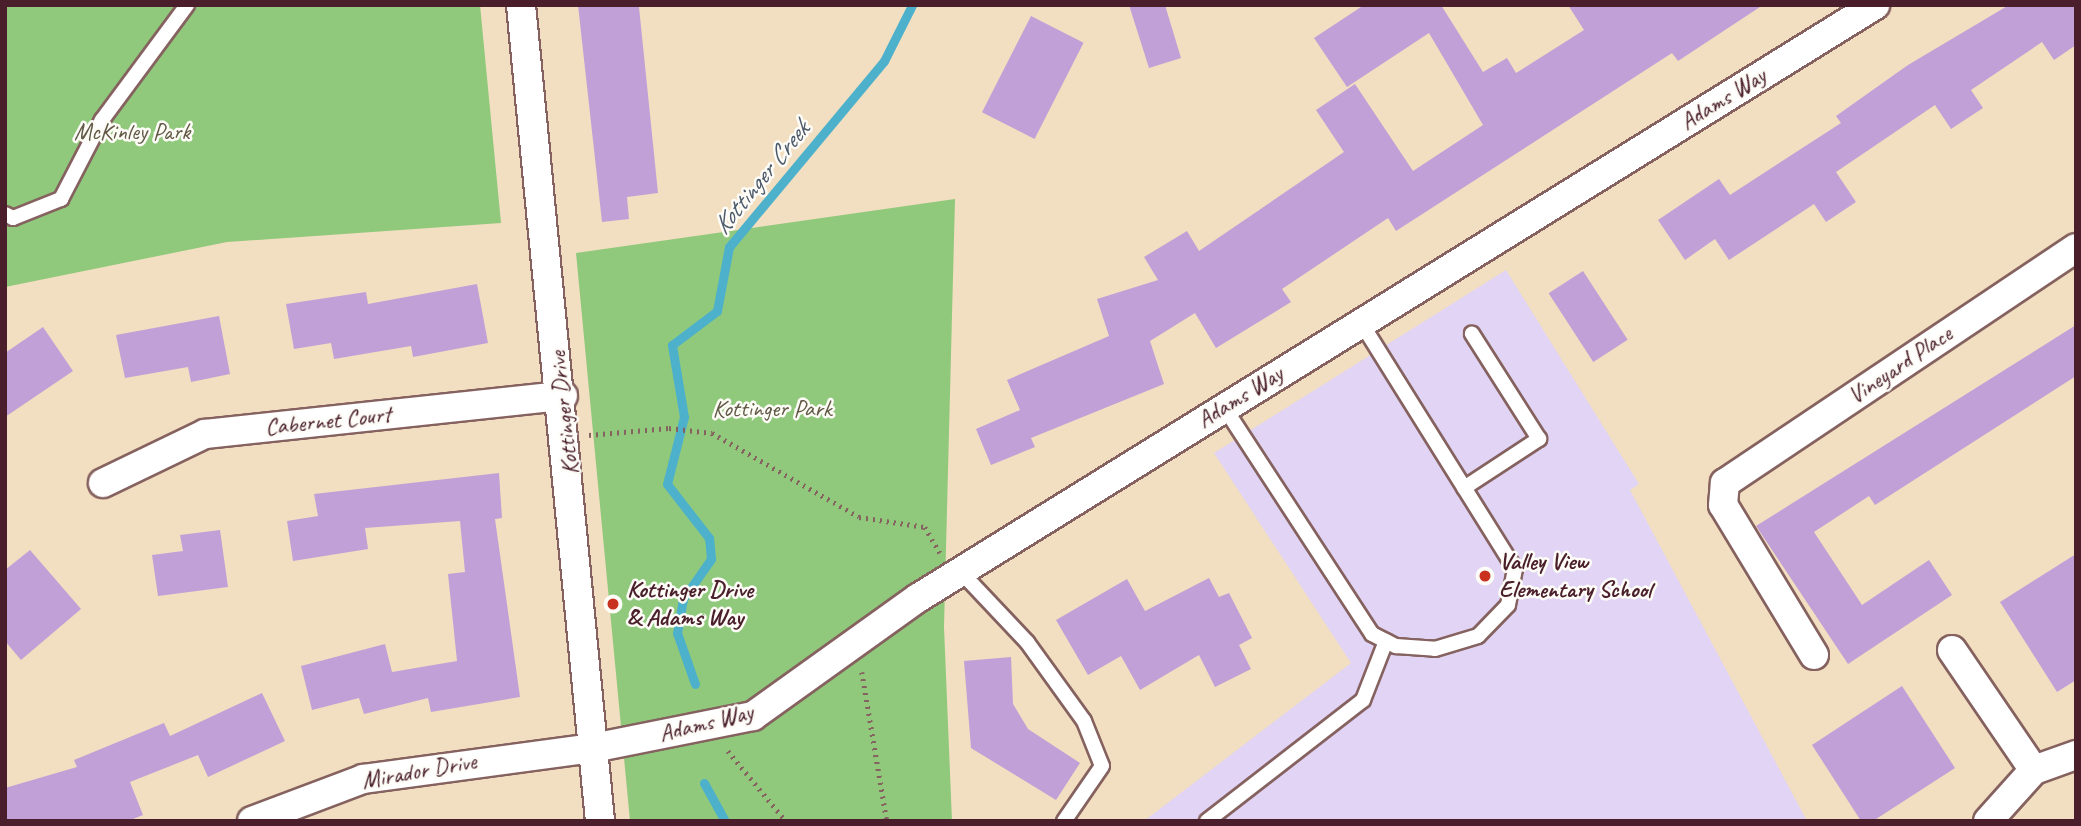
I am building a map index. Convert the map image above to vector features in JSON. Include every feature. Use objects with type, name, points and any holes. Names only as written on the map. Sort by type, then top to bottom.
[{"type":"street","name":"Kottinger Drive","points":[[522,5],[567,436],[600,821]]},
{"type":"street","name":"Adams Way","points":[[593,748],[753,716],[952,577],[1360,321],[1875,5]]},
{"type":"street","name":"Vineyard Place","points":[[1814,655],[1723,505],[1725,483],[2076,248]]},
{"type":"street","name":"Cabernet Court","points":[[103,483],[205,434],[563,396]]},
{"type":"street","points":[[1952,650],[2034,770]]},
{"type":"street","name":"Mirador Drive","points":[[251,821],[363,779],[593,748]]},
{"type":"street","points":[[1988,821],[2034,770],[2076,755]]},
{"type":"lane","points":[[5,214],[13,218],[61,199],[102,120],[187,5]]},
{"type":"lane","points":[[1224,407],[1372,634],[1386,641],[1435,649],[1478,636],[1508,606],[1515,569],[1360,321]]},
{"type":"lane","points":[[1464,488],[1539,439],[1472,334]]},
{"type":"lane","points":[[952,577],[1027,642],[1084,721],[1102,766],[1064,821]]},
{"type":"lane","points":[[1207,821],[1363,699],[1386,641]]},
{"type":"path","points":[[567,436],[669,428],[712,433],[859,517],[925,527],[952,577]]},
{"type":"path","points":[[859,640],[887,821]]},
{"type":"path","points":[[708,725],[786,821]]},
{"type":"shaded area","name":"Valley View Elementary School","points":[[1506,270],[1639,484],[1630,490],[1807,821],[1144,821],[1351,663],[1214,453]]},
{"type":"green space","name":"McKinley Park","points":[[5,5],[480,5],[501,223],[227,242],[5,287]]},
{"type":"green space","name":"Kottinger Park","points":[[955,199],[944,627],[952,821],[630,821],[576,253]]},
{"type":"building","points":[[578,5],[639,7],[658,193],[627,197],[629,219],[602,222]]},
{"type":"building","points":[[1129,5],[1165,5],[1181,58],[1149,68]]},
{"type":"building","points":[[1364,5],[1441,5],[1483,72],[1507,58],[1516,73],[1584,30],[1568,5],[1763,5],[1678,61],[1672,53],[1396,231],[1388,218],[1282,289],[1291,302],[1216,348],[1195,313],[1150,341],[1164,384],[1031,438],[1035,447],[991,465],[976,429],[1020,410],[1007,380],[1109,336],[1097,299],[1158,280],[1144,257],[1187,231],[1199,251],[1344,152],[1316,110],[1355,84],[1413,171],[1483,125],[1429,33],[1347,87],[1314,38]]},
{"type":"building","points":[[2009,5],[2076,5],[2076,45],[2054,60],[2042,42],[1971,90],[1983,108],[1951,129],[1935,105],[1836,172],[1856,202],[1826,222],[1814,204],[1729,260],[1715,239],[1685,260],[1658,220],[1719,179],[1730,195],[1841,123],[1836,116],[1908,65]]},
{"type":"building","points":[[1031,16],[1084,43],[1035,139],[982,112]]},
{"type":"building","points":[[1583,271],[1628,340],[1593,362],[1549,293]]},
{"type":"building","points":[[477,284],[488,343],[413,357],[411,346],[334,359],[331,343],[294,349],[286,304],[366,292],[368,304]]},
{"type":"building","points":[[219,316],[230,374],[191,382],[188,367],[125,378],[116,335]]},
{"type":"building","points":[[2076,325],[2076,376],[1875,505],[1869,496],[1814,532],[1862,605],[1929,560],[1952,595],[1848,664],[1756,526]]},
{"type":"building","points":[[43,327],[73,371],[5,417],[5,353]]},
{"type":"building","points":[[499,473],[502,518],[495,519],[520,697],[431,712],[428,698],[364,714],[359,698],[312,710],[301,666],[385,644],[392,672],[457,661],[448,574],[465,572],[460,521],[365,528],[368,549],[293,561],[287,521],[318,516],[314,494]]},
{"type":"building","points":[[220,530],[228,587],[158,596],[152,555],[183,551],[180,535]]},
{"type":"building","points":[[30,550],[81,609],[21,660],[5,641],[5,570]]},
{"type":"building","points":[[2076,554],[2076,680],[2057,692],[2000,602]]},
{"type":"building","points":[[1209,578],[1219,597],[1229,593],[1252,638],[1239,645],[1251,669],[1215,687],[1199,655],[1140,690],[1121,656],[1088,675],[1056,620],[1127,579],[1145,611]]},
{"type":"building","points":[[1011,657],[1013,704],[1028,729],[1080,763],[1056,800],[971,748],[964,661]]},
{"type":"building","points":[[1902,686],[1955,768],[1873,821],[1861,821],[1812,745]]},
{"type":"building","points":[[262,693],[285,741],[208,777],[198,755],[130,782],[143,815],[128,821],[5,821],[5,788],[77,767],[74,760],[164,723],[170,736]]},
{"type":"waterway","name":"Kottinger Creek","points":[[695,684],[677,633],[683,599],[711,559],[709,538],[667,484],[684,417],[672,345],[717,311],[729,247],[884,61],[912,5]]},
{"type":"waterway","name":"Kottinger Creek","points":[[704,783],[725,821]]},
{"type":"place","name":"Valley View Elementary School","points":[[1485,576]]},
{"type":"place","name":"Kottinger Drive & Adams Way","points":[[613,604]]}]
